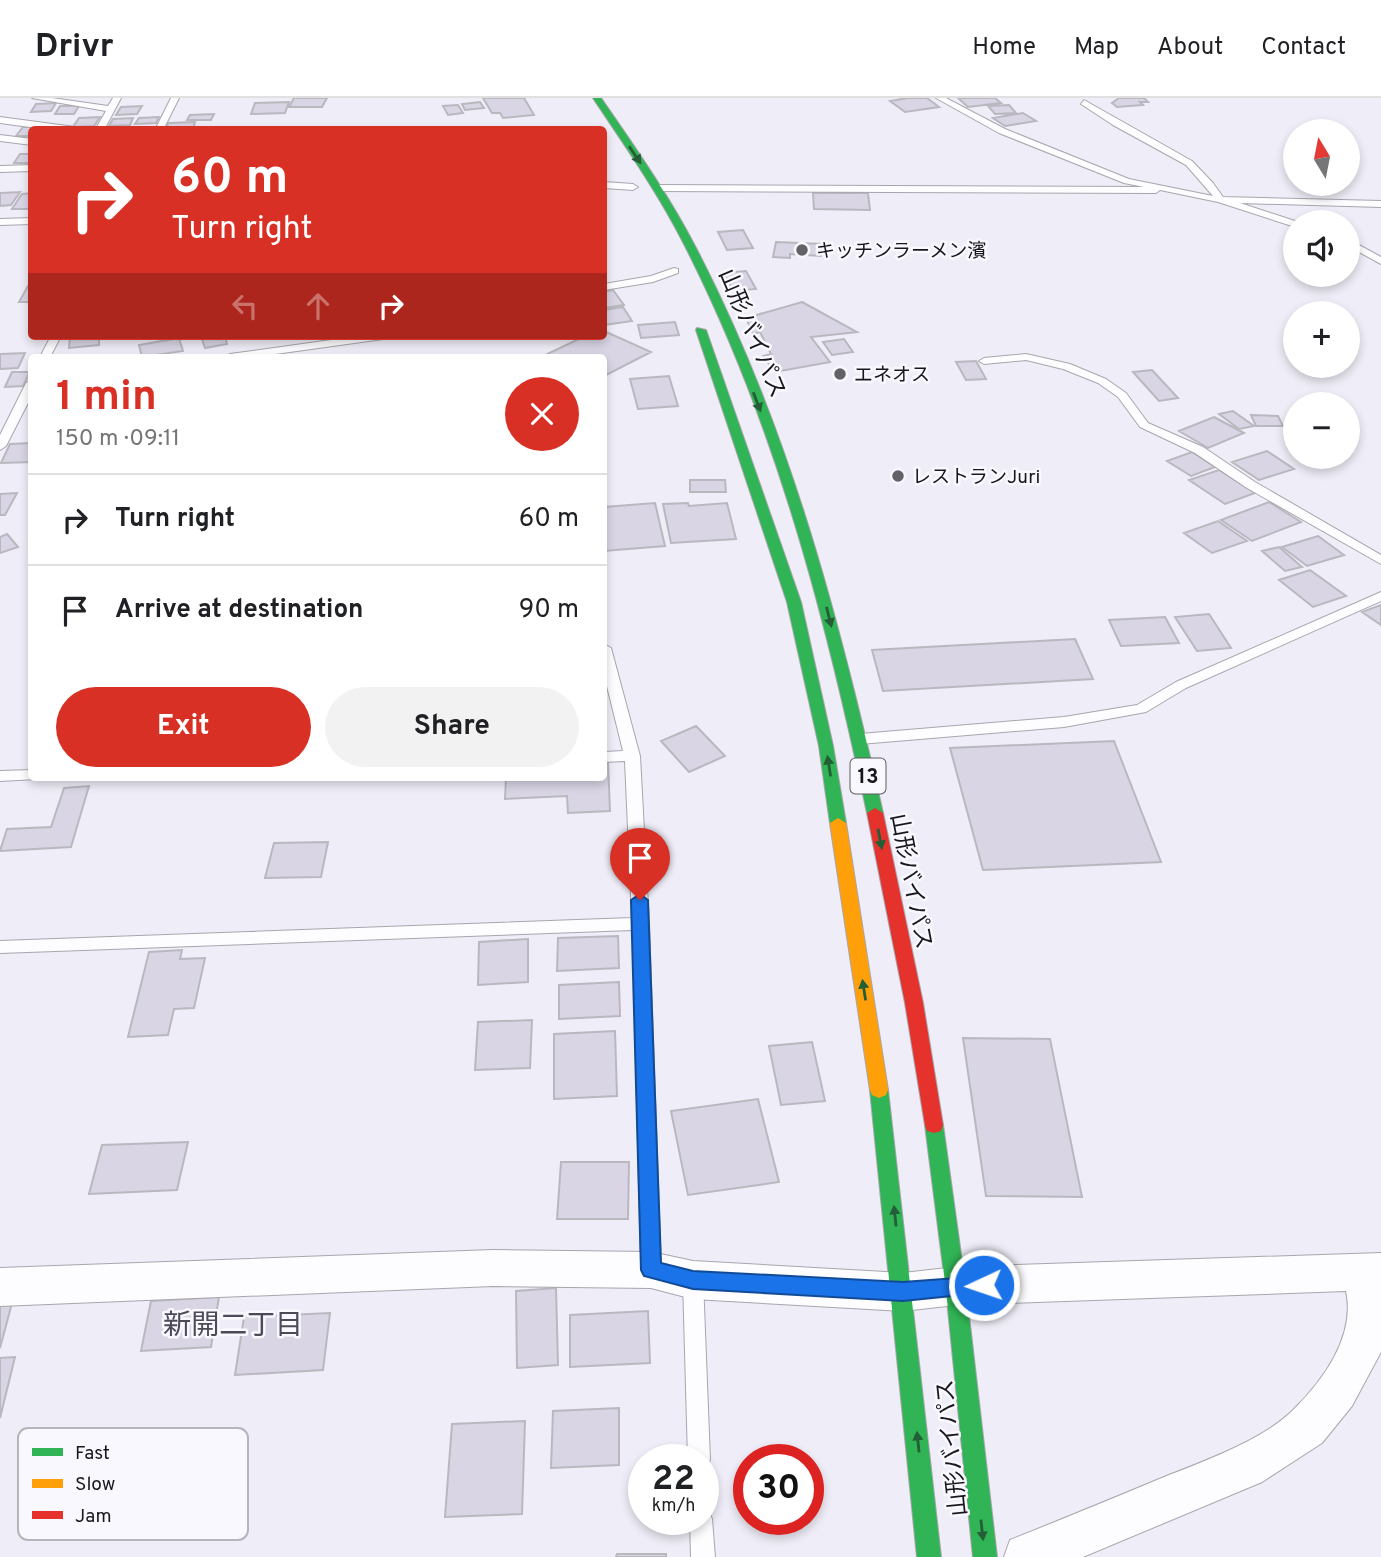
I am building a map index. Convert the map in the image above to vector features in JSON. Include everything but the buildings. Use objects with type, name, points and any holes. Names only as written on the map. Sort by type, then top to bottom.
[{"type":"highway","name":"山形バイパス","points":[[597,98],[658,188],[697,261],[739,354],[774,444],[821,583],[860,739],[918,1023],[956,1286],[985,1557]]},
{"type":"highway","points":[[619,166],[636,193]]},
{"type":"highway","name":"山形バイパス","points":[[696,317],[747,457],[793,602],[826,746],[885,1126],[929,1557]]},
{"type":"street","points":[[0,1287],[494,1268],[651,1270],[693,1280],[903,1292],[956,1286],[1372,1272],[1371,1309],[1364,1343],[1337,1391],[1307,1429],[1246,1466],[1047,1551],[1027,1557]]},
{"type":"lane","points":[[36,98],[110,109]]},
{"type":"lane","points":[[101,126],[117,98]]},
{"type":"lane","points":[[161,126],[175,98]]},
{"type":"lane","points":[[940,98],[1002,131],[1075,163],[1156,190]]},
{"type":"lane","points":[[1084,102],[1121,126],[1184,158],[1207,177],[1220,200],[1283,220]]},
{"type":"lane","points":[[0,120],[45,126]]},
{"type":"lane","points":[[0,138],[28,142]]},
{"type":"lane","points":[[0,169],[28,168]]},
{"type":"lane","points":[[607,186],[636,193]]},
{"type":"lane","points":[[658,188],[1156,190],[1220,200],[1381,204]]},
{"type":"lane","points":[[0,222],[28,221]]},
{"type":"lane","points":[[1360,250],[1381,261]]},
{"type":"lane","points":[[607,287],[653,279],[674,270]]},
{"type":"lane","points":[[252,354],[354,340]]},
{"type":"lane","points":[[984,361],[1026,357],[1066,366],[1102,381],[1122,395],[1144,425],[1199,450],[1251,485],[1381,560]]},
{"type":"lane","points":[[2,439],[28,392]]},
{"type":"lane","points":[[860,739],[1064,722],[1141,709],[1181,685],[1381,596]]},
{"type":"lane","points":[[607,660],[632,756],[641,924],[651,1270]]},
{"type":"lane","points":[[607,757],[632,756]]},
{"type":"lane","points":[[0,776],[28,775]]},
{"type":"lane","points":[[0,947],[641,924]]},
{"type":"lane","points":[[693,1280],[698,1444]]},
{"type":"lane","points":[[702,1535],[703,1557]]},
{"type":"traffic: fast","points":[[597,98],[680,227],[723,313],[752,382],[779,452],[823,595],[875,813]]},
{"type":"traffic: fast","points":[[701,330],[794,602],[826,746],[838,823]]},
{"type":"traffic: fast","points":[[879,1090],[929,1557]]},
{"type":"traffic: fast","points":[[934,1125],[956,1290],[985,1557]]},
{"type":"traffic: slow","points":[[838,823],[879,1090]]},
{"type":"traffic: jam","points":[[875,813],[914,1003],[934,1125]]},
{"type":"place","name":"キッチンラーメン濱","points":[[802,250]]},
{"type":"place","name":"エネオス","points":[[840,374]]},
{"type":"place","name":"レストランJuri","points":[[898,476]]},
{"type":"district","name":"新開二丁目","points":[[233,1324]]},
{"type":"route","points":[[640,900],[651,1270],[693,1280],[903,1292],[984,1285]]}]
